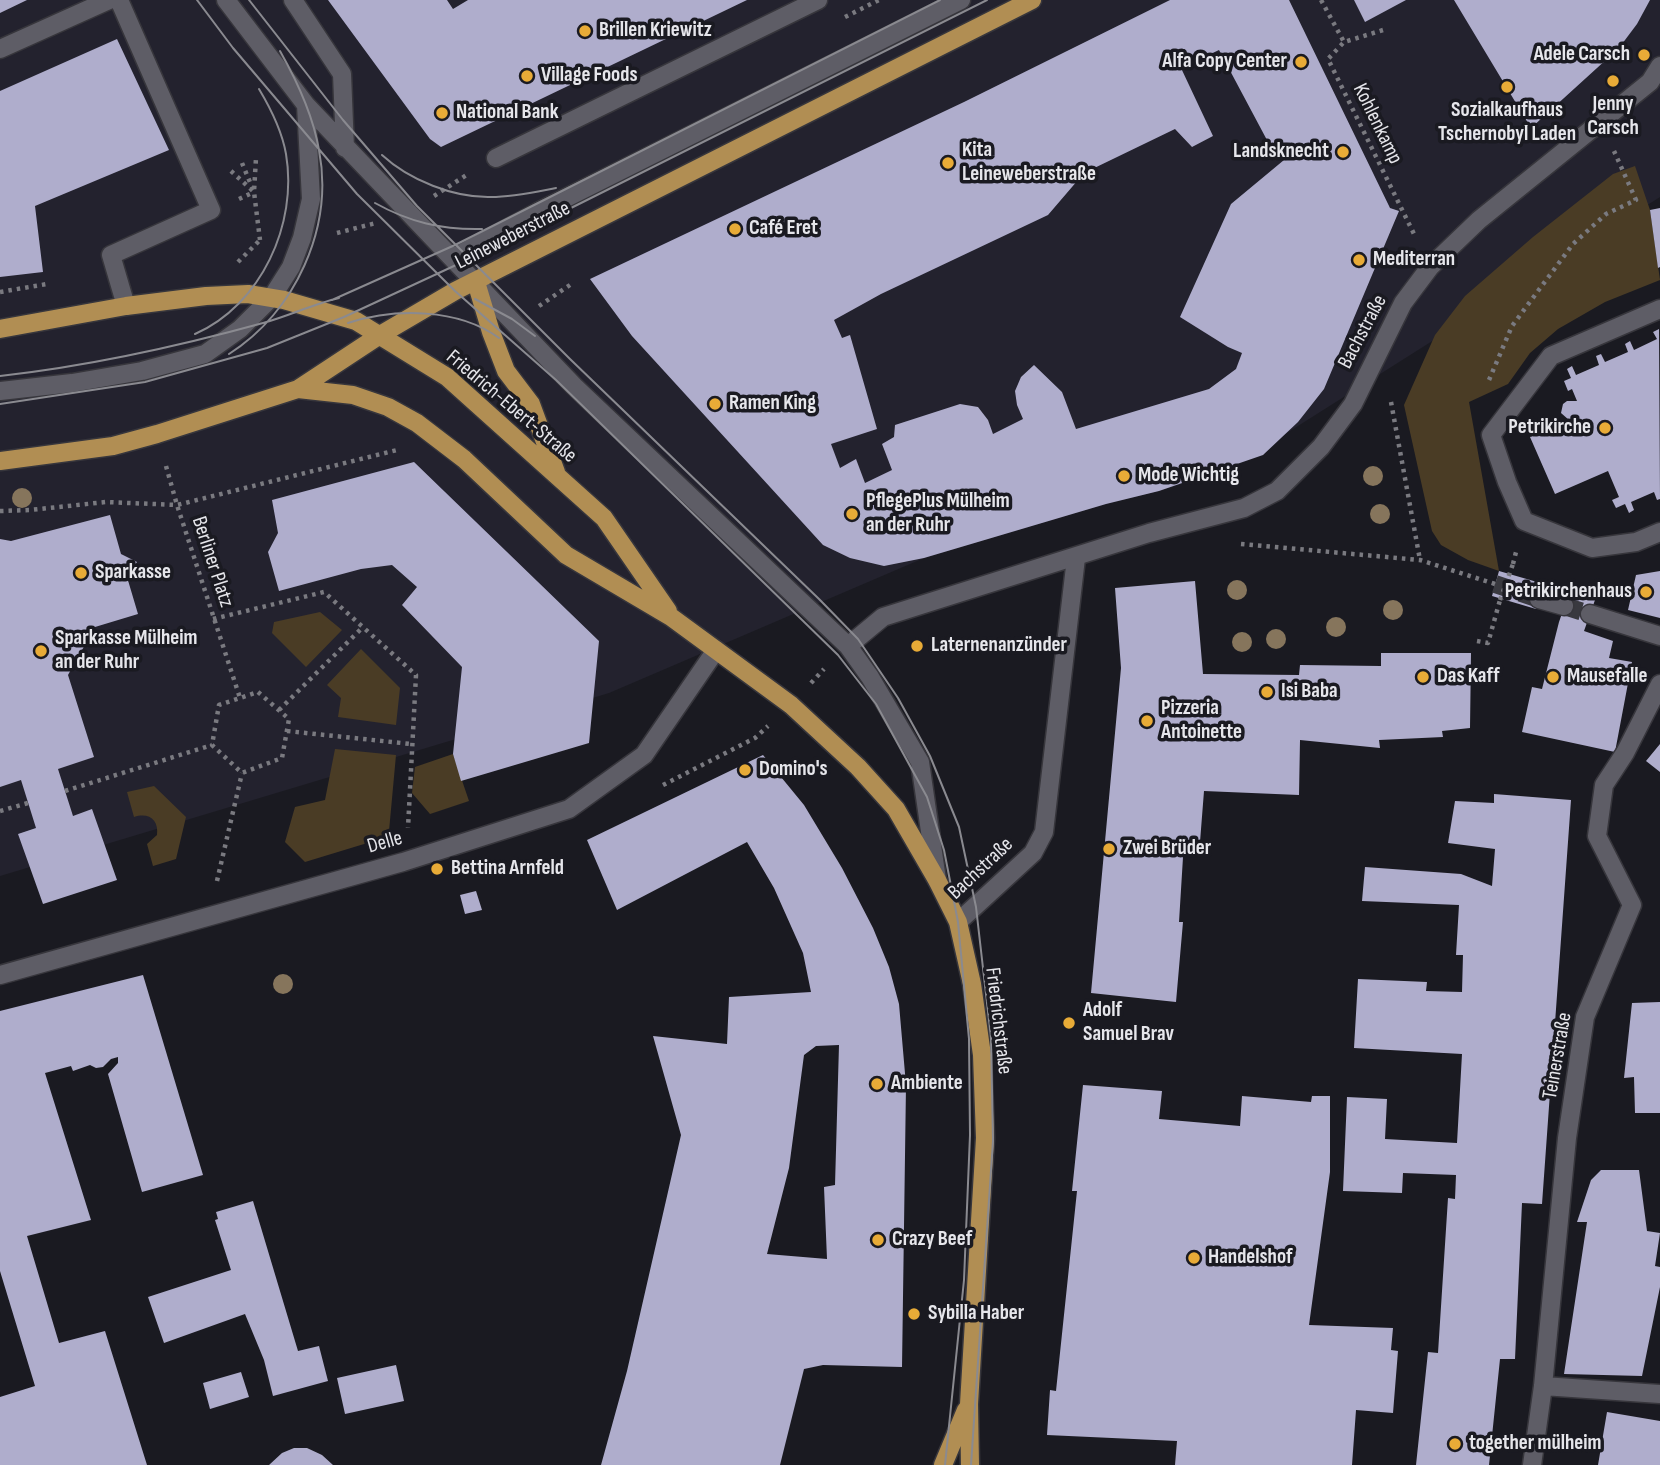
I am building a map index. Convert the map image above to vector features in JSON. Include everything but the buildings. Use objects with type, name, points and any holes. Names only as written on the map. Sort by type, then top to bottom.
[{"type":"main road","name":"Leineweberstraße","points":[[0,461],[113,446],[157,435],[298,389],[380,335],[476,282],[1032,0]]},
{"type":"main road","points":[[476,282],[506,371],[531,404],[558,476]]},
{"type":"main road","name":"Friedrich-Ebert-Straße","points":[[127,306],[206,296],[248,294],[311,306],[356,320],[447,377],[604,518],[671,617]]},
{"type":"main road","points":[[0,329],[127,306]]},
{"type":"main road","name":"Friedrich-Ebert-Straße","points":[[298,389],[353,396],[388,407],[417,423],[464,459],[566,555],[671,617],[791,705]]},
{"type":"main road","name":"Friedrichstraße","points":[[791,705],[858,766],[896,808],[958,922],[972,984],[982,1055],[985,1138],[969,1404],[970,1465]]},
{"type":"main road","name":"Friedrichstraße","points":[[943,1465],[969,1404]]},
{"type":"street","points":[[0,49],[108,0]]},
{"type":"street","points":[[119,0],[211,210],[110,254],[127,306]]},
{"type":"street","points":[[226,0],[306,105],[573,386],[848,646],[870,677],[920,762],[937,880]]},
{"type":"street","points":[[293,0],[342,74],[345,148]]},
{"type":"street","points":[[496,158],[818,0]]},
{"type":"street","points":[[453,258],[538,212],[961,0]]},
{"type":"street","name":"Bachstraße","points":[[848,646],[883,617],[1149,533],[1244,508],[1277,491],[1321,447],[1353,404],[1404,303],[1430,267],[1479,220],[1650,82],[1660,66]]},
{"type":"street","points":[[0,391],[130,373],[205,354],[240,330],[272,297],[291,267],[302,238],[311,199],[306,105]]},
{"type":"street","points":[[1660,309],[1551,356],[1491,435],[1524,521],[1592,548],[1636,542],[1660,532]]},
{"type":"street","name":"Bachstraße","points":[[958,922],[1033,853],[1044,832],[1076,558]]},
{"type":"street","points":[[1539,599],[1564,606]]},
{"type":"street","points":[[1590,614],[1660,636]]},
{"type":"street","name":"Delle","points":[[0,975],[403,862],[569,809],[644,755],[716,650]]},
{"type":"street","name":"Teinerstraße","points":[[1532,1465],[1543,1386],[1567,1138],[1585,1017],[1632,905],[1597,836],[1605,785],[1625,753],[1660,684]]},
{"type":"street","points":[[1543,1386],[1660,1394]]},
{"type":"path","points":[[1321,0],[1344,42],[1383,30]]},
{"type":"path","name":"Kohlenkamp","points":[[1344,42],[1328,59],[1430,267]]},
{"type":"path","points":[[1488,382],[1512,326],[1573,244],[1606,214],[1636,200],[1601,121]]},
{"type":"path","points":[[256,158],[254,192],[260,240]]},
{"type":"path","points":[[242,163],[254,192]]},
{"type":"path","points":[[228,168],[254,192]]},
{"type":"path","points":[[1363,380],[1391,401],[1420,560]]},
{"type":"path","name":"Berliner Platz","points":[[157,435],[240,698]]},
{"type":"path","points":[[0,511],[106,502],[177,505]]},
{"type":"path","points":[[1236,544],[1420,560],[1495,584]]},
{"type":"path","points":[[1477,641],[1488,643],[1513,564]]},
{"type":"path","points":[[213,619],[324,592],[416,675],[408,826],[403,862]]},
{"type":"path","points":[[279,710],[363,627]]},
{"type":"path","points":[[656,788],[755,738],[848,646]]},
{"type":"path","points":[[212,745],[219,705],[258,692],[279,710],[289,719],[282,758],[242,772]]},
{"type":"path","points":[[287,731],[411,744]]},
{"type":"path","points":[[212,745],[242,772]]},
{"type":"path","points":[[65,791],[212,745]]},
{"type":"path","points":[[208,915],[242,772]]},
{"type":"path","points":[[0,811],[28,803]]},
{"type":"shaded area","points":[[12,0],[1660,0],[1660,197],[1233,467],[1159,491],[924,558],[609,693],[0,876],[0,5]]},
{"type":"shaded area","points":[[1635,166],[1650,210],[1660,280],[1605,302],[1558,329],[1530,353],[1508,384],[1469,402],[1499,571],[1468,560],[1441,545],[1432,531],[1404,405],[1435,335],[1465,296],[1533,237],[1613,174]]},
{"type":"shaded area","points":[[320,612],[342,630],[306,667],[272,633],[274,622]]},
{"type":"shaded area","points":[[361,649],[400,688],[396,725],[338,717],[341,698],[327,685]]},
{"type":"shaded area","points":[[335,749],[396,755],[389,831],[387,837],[305,862],[285,842],[295,807],[325,800]]},
{"type":"shaded area","points":[[453,754],[469,801],[430,814],[412,793],[415,767]]},
{"type":"shaded area","points":[[154,786],[186,817],[176,859],[153,866],[147,844],[157,835],[155,821],[144,816],[134,817],[127,792]]},
{"type":"tunnel","points":[[1495,584],[1539,599]]},
{"type":"tunnel","points":[[1564,606],[1590,614]]},
{"type":"tram line","points":[[197,0],[233,48],[357,194],[455,291],[556,380],[838,655],[876,704],[927,797],[944,850],[958,922],[969,1039],[970,1135],[964,1280],[945,1465]]},
{"type":"tram line","points":[[249,0],[343,120],[417,206],[858,639],[898,698],[930,756],[959,827],[976,907],[991,1038],[993,1141],[971,1465]]},
{"type":"tram line","points":[[332,300],[455,245],[940,0]]},
{"type":"tram line","points":[[0,404],[145,382],[267,348],[344,317],[469,259],[987,0]]},
{"type":"tram line","points":[[229,354],[273,315],[290,292],[315,238],[321,209],[322,179],[313,124],[280,51]]},
{"type":"tram line","points":[[195,334],[218,321],[239,303],[256,283],[280,234],[286,208],[286,154],[276,120],[259,89]]},
{"type":"tram line","points":[[382,155],[419,180],[447,191],[477,197],[499,197],[556,188]]},
{"type":"tram line","points":[[375,203],[426,224],[482,229]]},
{"type":"tram line","points":[[0,376],[66,367],[165,348],[263,323],[339,298]]},
{"type":"tram line","points":[[475,299],[512,319],[535,336]]},
{"type":"tram line","points":[[348,323],[386,315],[426,314],[465,321],[499,338]]},
{"type":"place","name":"Brillen Kriewitz","points":[[585,31]]},
{"type":"place","name":"Adele Carsch","points":[[1644,55]]},
{"type":"place","name":"Alfa Copy Center","points":[[1301,62]]},
{"type":"place","name":"Village Foods","points":[[527,76]]},
{"type":"place","name":"Jenny Carsch","points":[[1613,81]]},
{"type":"place","name":"Sozialkaufhaus Tschernobyl Laden","points":[[1507,87]]},
{"type":"place","name":"National Bank","points":[[442,113]]},
{"type":"place","name":"Landsknecht","points":[[1343,152]]},
{"type":"place","name":"Kita Leineweberstraße","points":[[948,163]]},
{"type":"place","name":"Café Eret","points":[[735,229]]},
{"type":"place","name":"Mediterran","points":[[1359,260]]},
{"type":"place","name":"Ramen King","points":[[715,404]]},
{"type":"place","name":"Petrikirche","points":[[1605,428]]},
{"type":"place","name":"Mode Wichtig","points":[[1124,476]]},
{"type":"place","name":"PflegePlus Mülheim an der Ruhr","points":[[852,514]]},
{"type":"place","name":"Sparkasse","points":[[81,573]]},
{"type":"place","name":"Petrikirchenhaus","points":[[1646,592]]},
{"type":"place","name":"Laternenanzünder","points":[[917,646]]},
{"type":"place","name":"Sparkasse Mülheim an der Ruhr","points":[[41,651]]},
{"type":"place","name":"Das Kaff","points":[[1423,677]]},
{"type":"place","name":"Mausefalle","points":[[1553,677]]},
{"type":"place","name":"Isi Baba","points":[[1267,692]]},
{"type":"place","name":"Pizzeria Antoinette","points":[[1147,721]]},
{"type":"place","name":"Domino's","points":[[745,770]]},
{"type":"place","name":"Zwei Brüder","points":[[1109,849]]},
{"type":"place","name":"Bettina Arnfeld","points":[[437,869]]},
{"type":"place","name":"Adolf Samuel Brav","points":[[1069,1023]]},
{"type":"place","name":"Ambiente","points":[[877,1084]]},
{"type":"place","name":"Crazy Beef","points":[[878,1240]]},
{"type":"place","name":"Handelshof","points":[[1194,1258]]},
{"type":"place","name":"Sybilla Haber","points":[[914,1314]]},
{"type":"place","name":"together mülheim","points":[[1455,1444]]}]
